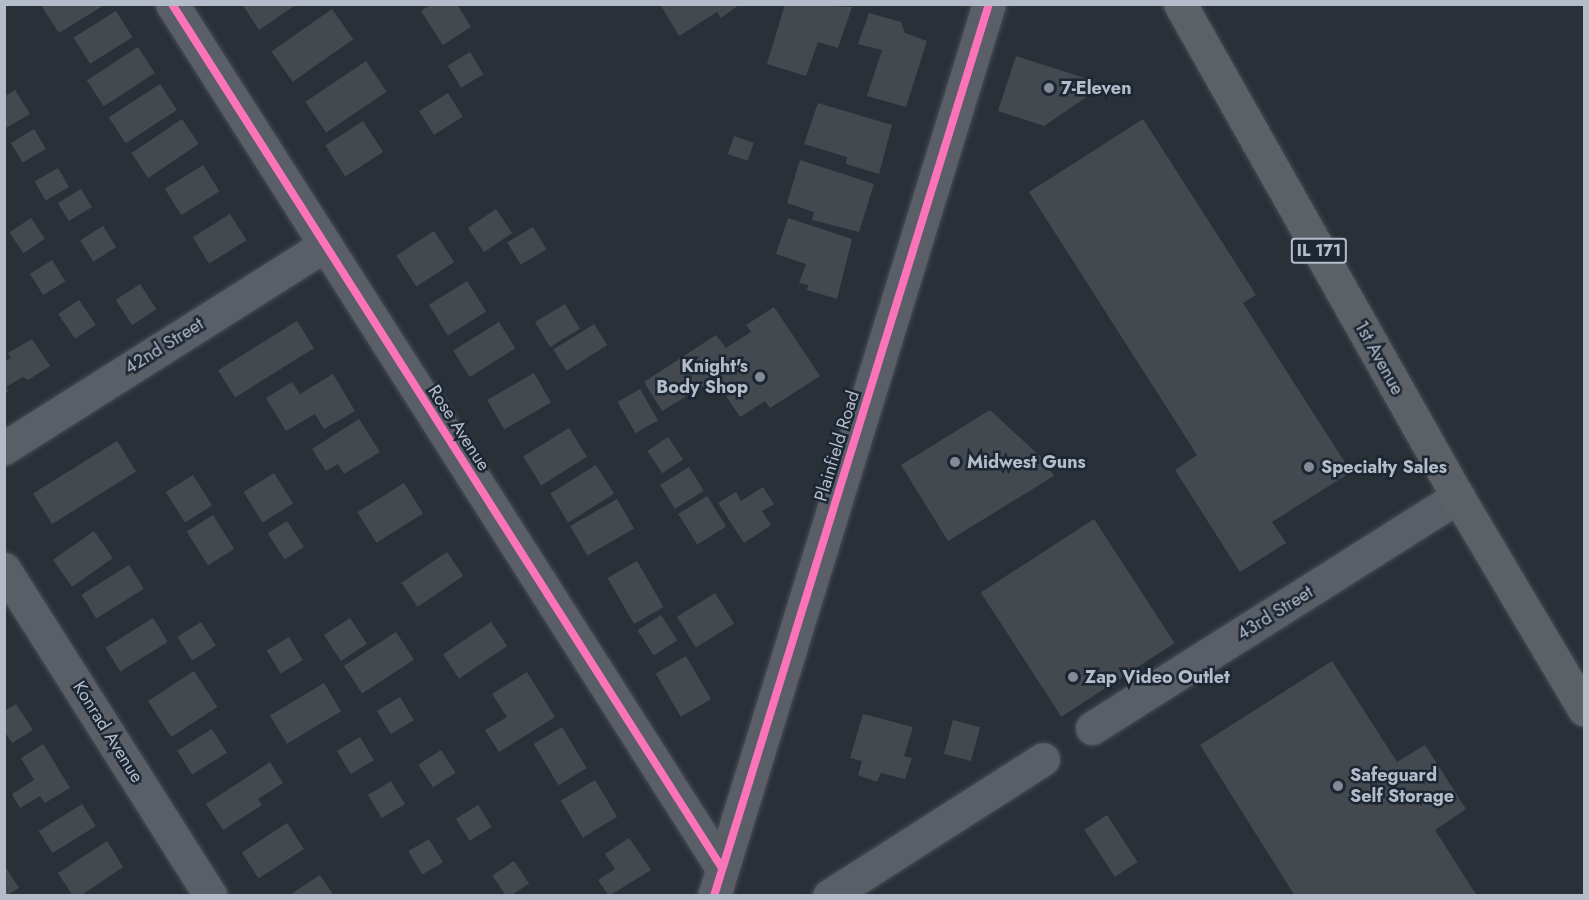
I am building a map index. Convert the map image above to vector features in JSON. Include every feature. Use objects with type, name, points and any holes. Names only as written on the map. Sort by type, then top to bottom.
[{"type":"main road","name":"1st Avenue","points":[[1180,4],[1458,497],[1584,709]]},
{"type":"street","name":"Rose Avenue","points":[[172,4],[325,245],[718,882]]},
{"type":"street","name":"Plainfield Road","points":[[718,882],[989,4]]},
{"type":"street","name":"42nd Street","points":[[4,448],[325,245]]},
{"type":"street","name":"43rd Street","points":[[1092,728],[1458,497]]},
{"type":"street","name":"Konrad Avenue","points":[[4,569],[212,896]]},
{"type":"street","points":[[829,896],[1043,759]]},
{"type":"building","points":[[46,4],[100,4],[101,7],[59,33],[42,7]]},
{"type":"building","points":[[242,4],[297,4],[259,30]]},
{"type":"building","points":[[432,4],[457,4],[471,27],[443,45],[421,11]]},
{"type":"building","points":[[660,4],[740,4],[721,18],[717,12],[679,36]]},
{"type":"building","points":[[785,4],[852,7],[838,48],[818,42],[806,76],[767,64]]},
{"type":"building","points":[[332,9],[353,39],[293,82],[271,51]]},
{"type":"building","points":[[116,11],[132,37],[90,64],[74,37]]},
{"type":"building","points":[[869,13],[901,22],[905,33],[927,41],[906,107],[867,96],[882,50],[858,44]]},
{"type":"building","points":[[138,47],[155,73],[104,106],[87,80]]},
{"type":"building","points":[[470,52],[483,74],[461,88],[448,65]]},
{"type":"building","name":"7-Eleven","points":[[1016,56],[1094,81],[1091,94],[1044,126],[998,111]]},
{"type":"building","points":[[366,61],[387,92],[326,132],[305,102]]},
{"type":"building","points":[[160,84],[177,110],[126,143],[109,117]]},
{"type":"building","points":[[15,90],[30,114],[4,129],[4,97]]},
{"type":"building","points":[[448,93],[463,117],[434,135],[419,111]]},
{"type":"building","points":[[818,103],[892,125],[879,174],[846,164],[847,157],[804,144]]},
{"type":"building","points":[[182,119],[199,144],[148,178],[131,153]]},
{"type":"building","points":[[1143,119],[1256,295],[1243,303],[1351,472],[1272,522],[1286,543],[1240,572],[1175,470],[1197,455],[1029,192]]},
{"type":"building","points":[[363,121],[383,152],[345,177],[325,146]]},
{"type":"building","points":[[34,129],[46,149],[23,163],[11,143]]},
{"type":"building","points":[[734,136],[754,143],[748,161],[728,154]]},
{"type":"building","points":[[800,160],[874,184],[859,232],[812,220],[814,212],[787,203]]},
{"type":"building","points":[[203,165],[219,191],[181,215],[165,189]]},
{"type":"building","points":[[58,168],[69,187],[46,201],[35,182]]},
{"type":"building","points":[[81,189],[92,207],[69,221],[58,203]]},
{"type":"building","points":[[496,209],[512,233],[484,252],[468,228]]},
{"type":"building","points":[[230,214],[246,240],[209,264],[193,237]]},
{"type":"building","points":[[31,218],[45,239],[23,253],[9,233]]},
{"type":"building","points":[[788,218],[852,239],[837,299],[807,290],[808,285],[799,283],[806,264],[776,254]]},
{"type":"building","points":[[103,226],[116,247],[93,262],[80,240]]},
{"type":"building","points":[[533,227],[546,249],[521,265],[507,242]]},
{"type":"building","points":[[434,231],[454,262],[416,287],[396,256]]},
{"type":"building","points":[[52,260],[65,281],[43,295],[30,274]]},
{"type":"building","points":[[467,281],[486,312],[448,335],[429,305]]},
{"type":"building","points":[[140,284],[156,309],[132,325],[116,300]]},
{"type":"building","points":[[79,300],[96,325],[75,339],[58,314]]},
{"type":"building","points":[[565,304],[580,329],[550,347],[535,322]]},
{"type":"building","points":[[774,307],[820,376],[770,408],[765,401],[740,417],[715,379],[662,411],[644,382],[716,335],[726,348],[751,332],[746,325]]},
{"type":"building","points":[[297,321],[314,348],[235,397],[218,370]]},
{"type":"building","points":[[499,322],[515,348],[470,377],[453,351]]},
{"type":"building","points":[[594,324],[607,345],[567,371],[553,349]]},
{"type":"building","points":[[32,339],[50,366],[28,380],[23,377],[6,387],[8,391],[4,394],[4,362],[11,358],[8,353]]},
{"type":"building","points":[[534,373],[551,402],[504,429],[487,400]]},
{"type":"building","points":[[333,374],[355,411],[324,429],[315,414],[286,431],[266,398],[292,382],[300,394]]},
{"type":"building","points":[[640,389],[658,420],[635,433],[617,402]]},
{"type":"building","points":[[990,410],[1044,460],[1054,476],[948,541],[901,465]]},
{"type":"building","points":[[359,419],[380,452],[344,474],[338,464],[326,471],[312,449]]},
{"type":"building","points":[[569,428],[587,457],[541,485],[523,457]]},
{"type":"building","points":[[668,437],[683,459],[662,473],[647,451]]},
{"type":"building","points":[[117,441],[136,472],[52,524],[33,493]]},
{"type":"building","points":[[596,465],[614,494],[568,522],[550,494]]},
{"type":"building","points":[[689,467],[704,491],[675,509],[660,485]]},
{"type":"building","points":[[274,473],[293,504],[263,523],[243,492]]},
{"type":"building","points":[[193,475],[212,506],[185,522],[166,492]]},
{"type":"building","points":[[404,483],[423,514],[376,543],[357,512]]},
{"type":"building","points":[[763,487],[774,504],[762,511],[771,525],[744,543],[718,503],[736,492],[741,501]]},
{"type":"building","points":[[707,496],[726,527],[697,545],[678,514]]},
{"type":"building","points":[[617,499],[634,528],[587,555],[570,526]]},
{"type":"building","points":[[213,515],[234,549],[208,565],[187,531]]},
{"type":"building","points":[[1094,519],[1175,643],[1061,717],[981,593]]},
{"type":"building","points":[[287,521],[304,547],[285,560],[268,534]]},
{"type":"building","points":[[94,531],[113,558],[72,587],[53,560]]},
{"type":"building","points":[[447,552],[463,576],[418,607],[401,583]]},
{"type":"building","points":[[637,561],[664,607],[634,624],[608,578]]},
{"type":"building","points":[[129,565],[144,589],[96,618],[82,595]]},
{"type":"building","points":[[715,593],[734,624],[696,647],[677,617]]},
{"type":"building","points":[[661,615],[677,640],[654,655],[638,630]]},
{"type":"building","points":[[153,618],[168,642],[120,671],[106,648]]},
{"type":"building","points":[[350,618],[367,644],[341,661],[324,635]]},
{"type":"building","points":[[201,622],[216,646],[192,661],[177,637]]},
{"type":"building","points":[[491,622],[507,646],[459,678],[443,654]]},
{"type":"building","points":[[396,632],[414,660],[362,693],[344,666]]},
{"type":"building","points":[[289,637],[303,660],[281,674],[267,650]]},
{"type":"building","points":[[686,656],[711,699],[681,717],[656,674]]},
{"type":"building","name":"Safeguard Self Storage","points":[[1332,661],[1397,762],[1425,745],[1466,809],[1435,830],[1477,896],[1295,896],[1200,745]]},
{"type":"building","points":[[194,671],[217,707],[171,737],[148,701]]},
{"type":"building","points":[[527,672],[555,717],[499,752],[485,730],[507,717],[492,694]]},
{"type":"building","points":[[324,683],[341,711],[287,744],[270,715]]},
{"type":"building","points":[[400,697],[414,720],[391,734],[377,711]]},
{"type":"building","points":[[16,704],[33,730],[12,743],[4,731],[4,711]]},
{"type":"building","points":[[863,714],[913,727],[904,756],[912,758],[905,779],[881,773],[877,782],[858,775],[862,761],[850,758]]},
{"type":"building","points":[[953,720],[980,727],[971,761],[944,754]]},
{"type":"building","points":[[562,727],[587,768],[558,785],[534,744]]},
{"type":"building","points":[[212,729],[227,753],[192,774],[177,751]]},
{"type":"building","points":[[360,737],[374,760],[351,774],[337,751]]},
{"type":"building","points":[[43,744],[70,788],[45,803],[40,796],[20,808],[12,794],[34,780],[21,758]]},
{"type":"building","points":[[441,750],[456,773],[433,787],[418,765]]},
{"type":"building","points":[[270,762],[283,783],[258,799],[262,805],[223,830],[206,804]]},
{"type":"building","points":[[595,780],[617,817],[583,837],[561,801]]},
{"type":"building","points":[[391,781],[405,804],[382,818],[368,795]]},
{"type":"building","points":[[82,804],[96,826],[53,853],[39,831]]},
{"type":"building","points":[[478,805],[492,827],[470,841],[456,819]]},
{"type":"building","points":[[1107,815],[1137,862],[1115,877],[1084,830]]},
{"type":"building","points":[[287,823],[304,849],[259,878],[242,852]]},
{"type":"building","points":[[629,838],[651,870],[609,896],[598,880],[615,869],[605,854]]},
{"type":"building","points":[[429,839],[443,862],[422,875],[408,851]]},
{"type":"building","points":[[107,841],[123,867],[80,896],[73,896],[58,873]]},
{"type":"building","points":[[514,861],[529,883],[510,896],[506,896],[492,876]]},
{"type":"building","points":[[4,865],[19,888],[6,896],[4,896]]},
{"type":"building","points":[[320,875],[334,896],[288,896]]},
{"type":"cycle path","points":[[172,4],[722,868]]},
{"type":"cycle path","points":[[714,896],[989,4]]},
{"type":"place","name":"7-Eleven","points":[[1049,88]]},
{"type":"place","name":"Knight's Body Shop","points":[[760,377]]},
{"type":"place","name":"Midwest Guns","points":[[955,462]]},
{"type":"place","name":"Specialty Sales","points":[[1309,467]]},
{"type":"place","name":"Zap Video Outlet","points":[[1073,677]]},
{"type":"place","name":"Safeguard Self Storage","points":[[1338,786]]}]
